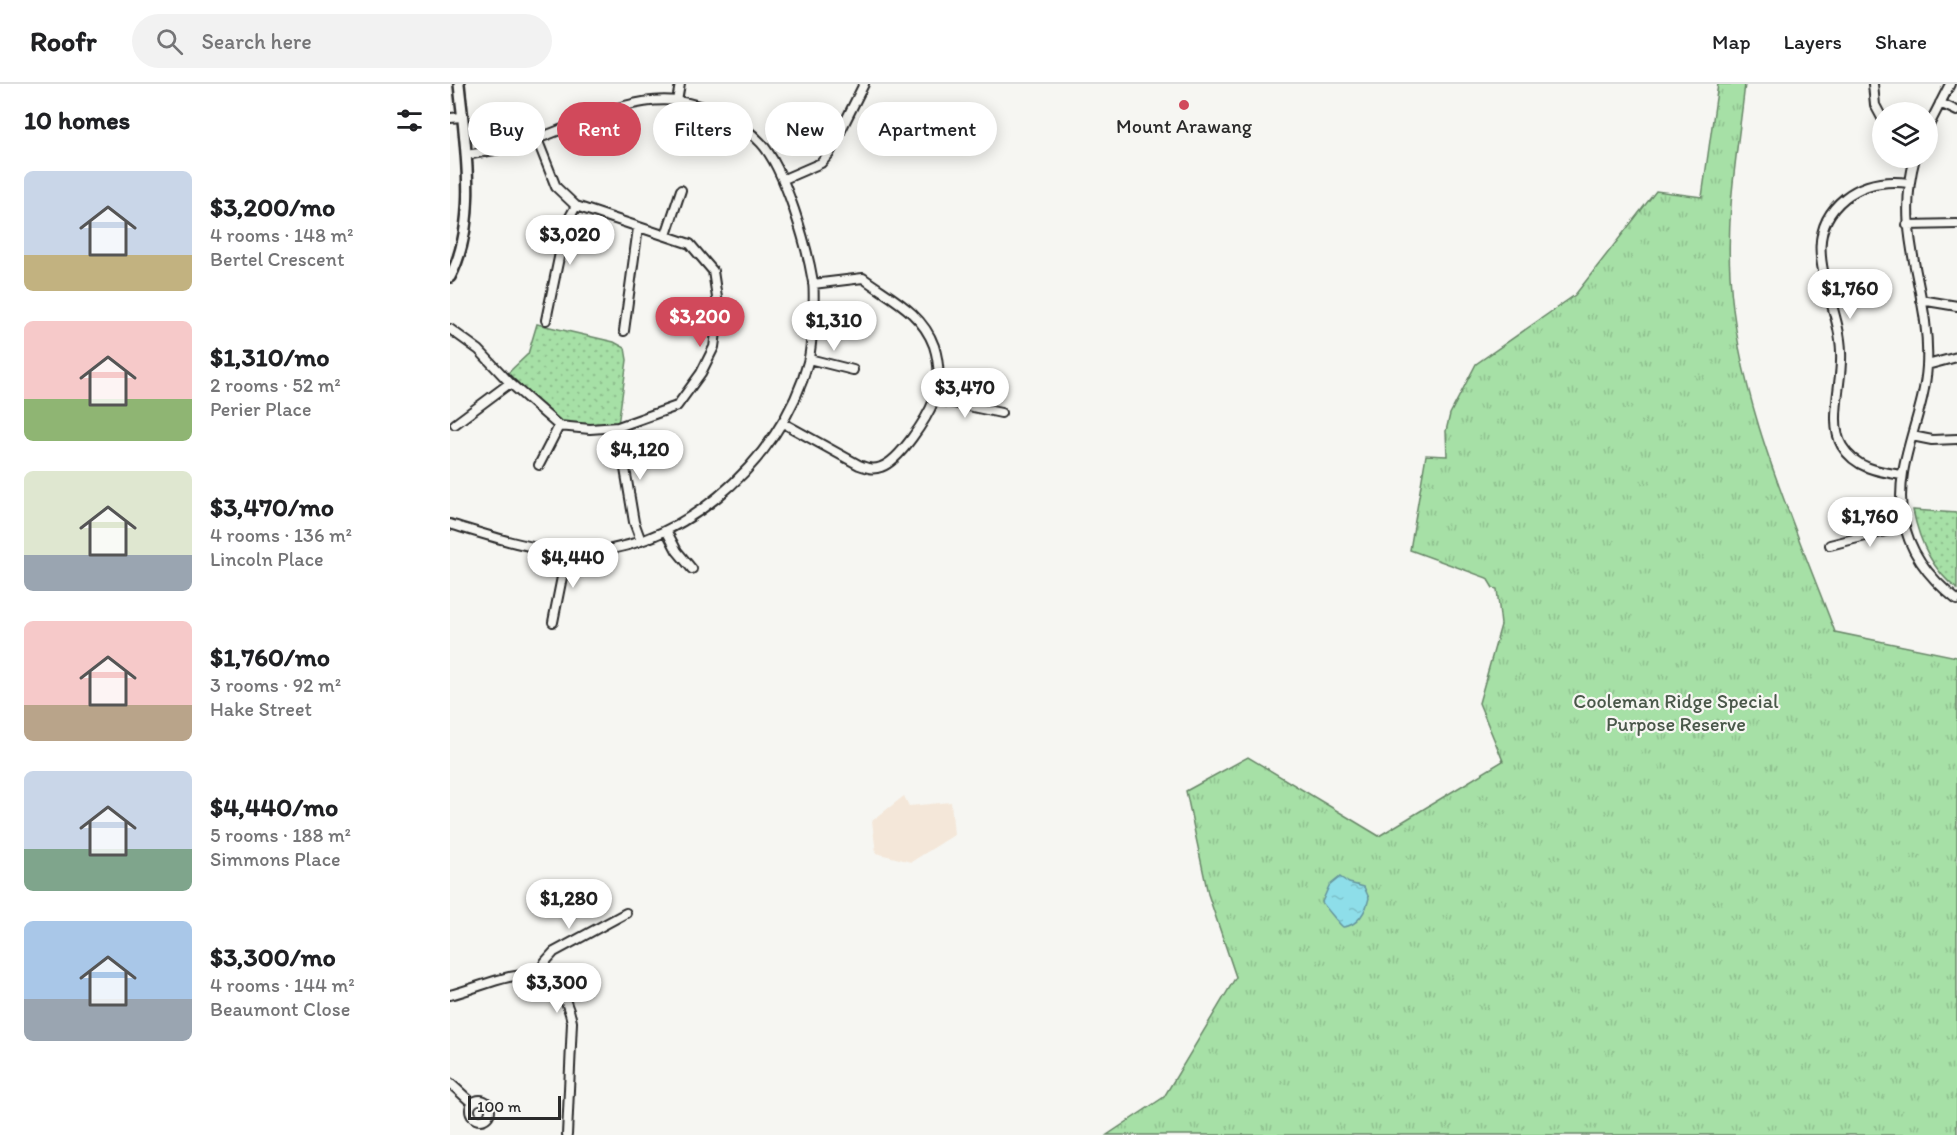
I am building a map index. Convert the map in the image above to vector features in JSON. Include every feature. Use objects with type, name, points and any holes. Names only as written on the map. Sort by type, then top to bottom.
[{"type":"street","points":[[450,277],[465,222],[468,183],[459,84]]},
{"type":"street","points":[[677,101],[680,84]]},
{"type":"street","points":[[784,179],[821,163],[829,154],[864,84]]},
{"type":"street","points":[[1873,84],[1875,102]]},
{"type":"street","points":[[1938,107],[1950,84]]},
{"type":"street","points":[[450,524],[528,545],[567,552],[604,549],[641,542],[667,532],[695,514],[758,457],[783,423],[798,393],[809,359],[813,284],[784,179],[761,143],[736,123],[708,109],[677,101],[634,103],[545,136]]},
{"type":"street","points":[[1940,103],[1957,111]]},
{"type":"street","points":[[450,118],[462,117]]},
{"type":"street","points":[[450,329],[480,350],[510,383],[560,426],[590,429],[618,427],[677,406],[701,373],[714,347],[719,311],[713,271],[690,244],[576,206],[556,187],[544,156]]},
{"type":"street","points":[[1913,168],[1909,183],[1907,225],[1926,332],[1927,365],[1923,396],[1902,475],[1900,501],[1905,526],[1922,566],[1943,589],[1957,600]]},
{"type":"street","points":[[1902,475],[1880,472],[1862,465],[1851,458],[1838,438],[1835,422],[1842,375],[1840,339],[1819,256],[1821,238],[1830,214],[1849,195],[1878,182],[1909,183]]},
{"type":"street","points":[[666,235],[681,190]]},
{"type":"street","points":[[546,320],[566,224],[576,206]]},
{"type":"street","points":[[1907,225],[1957,224]]},
{"type":"street","points":[[624,331],[638,228]]},
{"type":"street","points":[[783,423],[859,465],[869,469],[880,468],[892,462],[924,421],[935,399],[938,363],[925,329],[911,311],[863,278],[813,284]]},
{"type":"street","points":[[1920,300],[1957,306]]},
{"type":"street","points":[[1927,365],[1957,357]]},
{"type":"street","points":[[809,359],[853,370]]},
{"type":"street","points":[[455,424],[510,383]]},
{"type":"street","points":[[935,399],[1001,413]]},
{"type":"street","points":[[539,465],[560,426]]},
{"type":"street","points":[[618,427],[634,522],[641,542]]},
{"type":"street","points":[[1912,436],[1932,440],[1957,439]]},
{"type":"street","points":[[1830,545],[1905,526]]},
{"type":"street","points":[[667,532],[677,551],[692,569]]},
{"type":"street","points":[[554,622],[567,552]]},
{"type":"street","points":[[540,974],[545,962],[554,952],[626,913]]},
{"type":"street","points":[[450,995],[511,976],[540,974],[558,987],[568,1004],[572,1022],[567,1135]]},
{"type":"street","points":[[450,1083],[472,1102]]},
{"type":"shaded area","points":[[904,796],[909,806],[951,802],[954,835],[911,862],[876,853],[872,821]]},
{"type":"green space","name":"Cooleman Ridge Special Purpose Reserve","points":[[1718,84],[1745,84],[1733,179],[1729,251],[1735,321],[1743,367],[1784,501],[1835,632],[1957,657],[1957,1135],[1107,1135],[1164,1097],[1236,977],[1208,894],[1186,791],[1248,757],[1379,836],[1503,761],[1479,703],[1501,625],[1497,589],[1493,588],[1487,578],[1410,550],[1426,455],[1447,456],[1446,431],[1450,414],[1476,364],[1575,295],[1656,191],[1702,197]]},
{"type":"green space","points":[[537,324],[614,342],[625,348],[627,360],[618,425],[591,428],[559,424],[508,373],[528,354]]},
{"type":"green space","points":[[1913,510],[1957,513],[1957,589],[1940,572],[1927,553]]},
{"type":"water","points":[[1340,877],[1349,883],[1364,887],[1369,898],[1366,908],[1357,921],[1343,927],[1322,902],[1329,886]]},
{"type":"place","name":"Mount Arawang","points":[[1184,105]]}]
